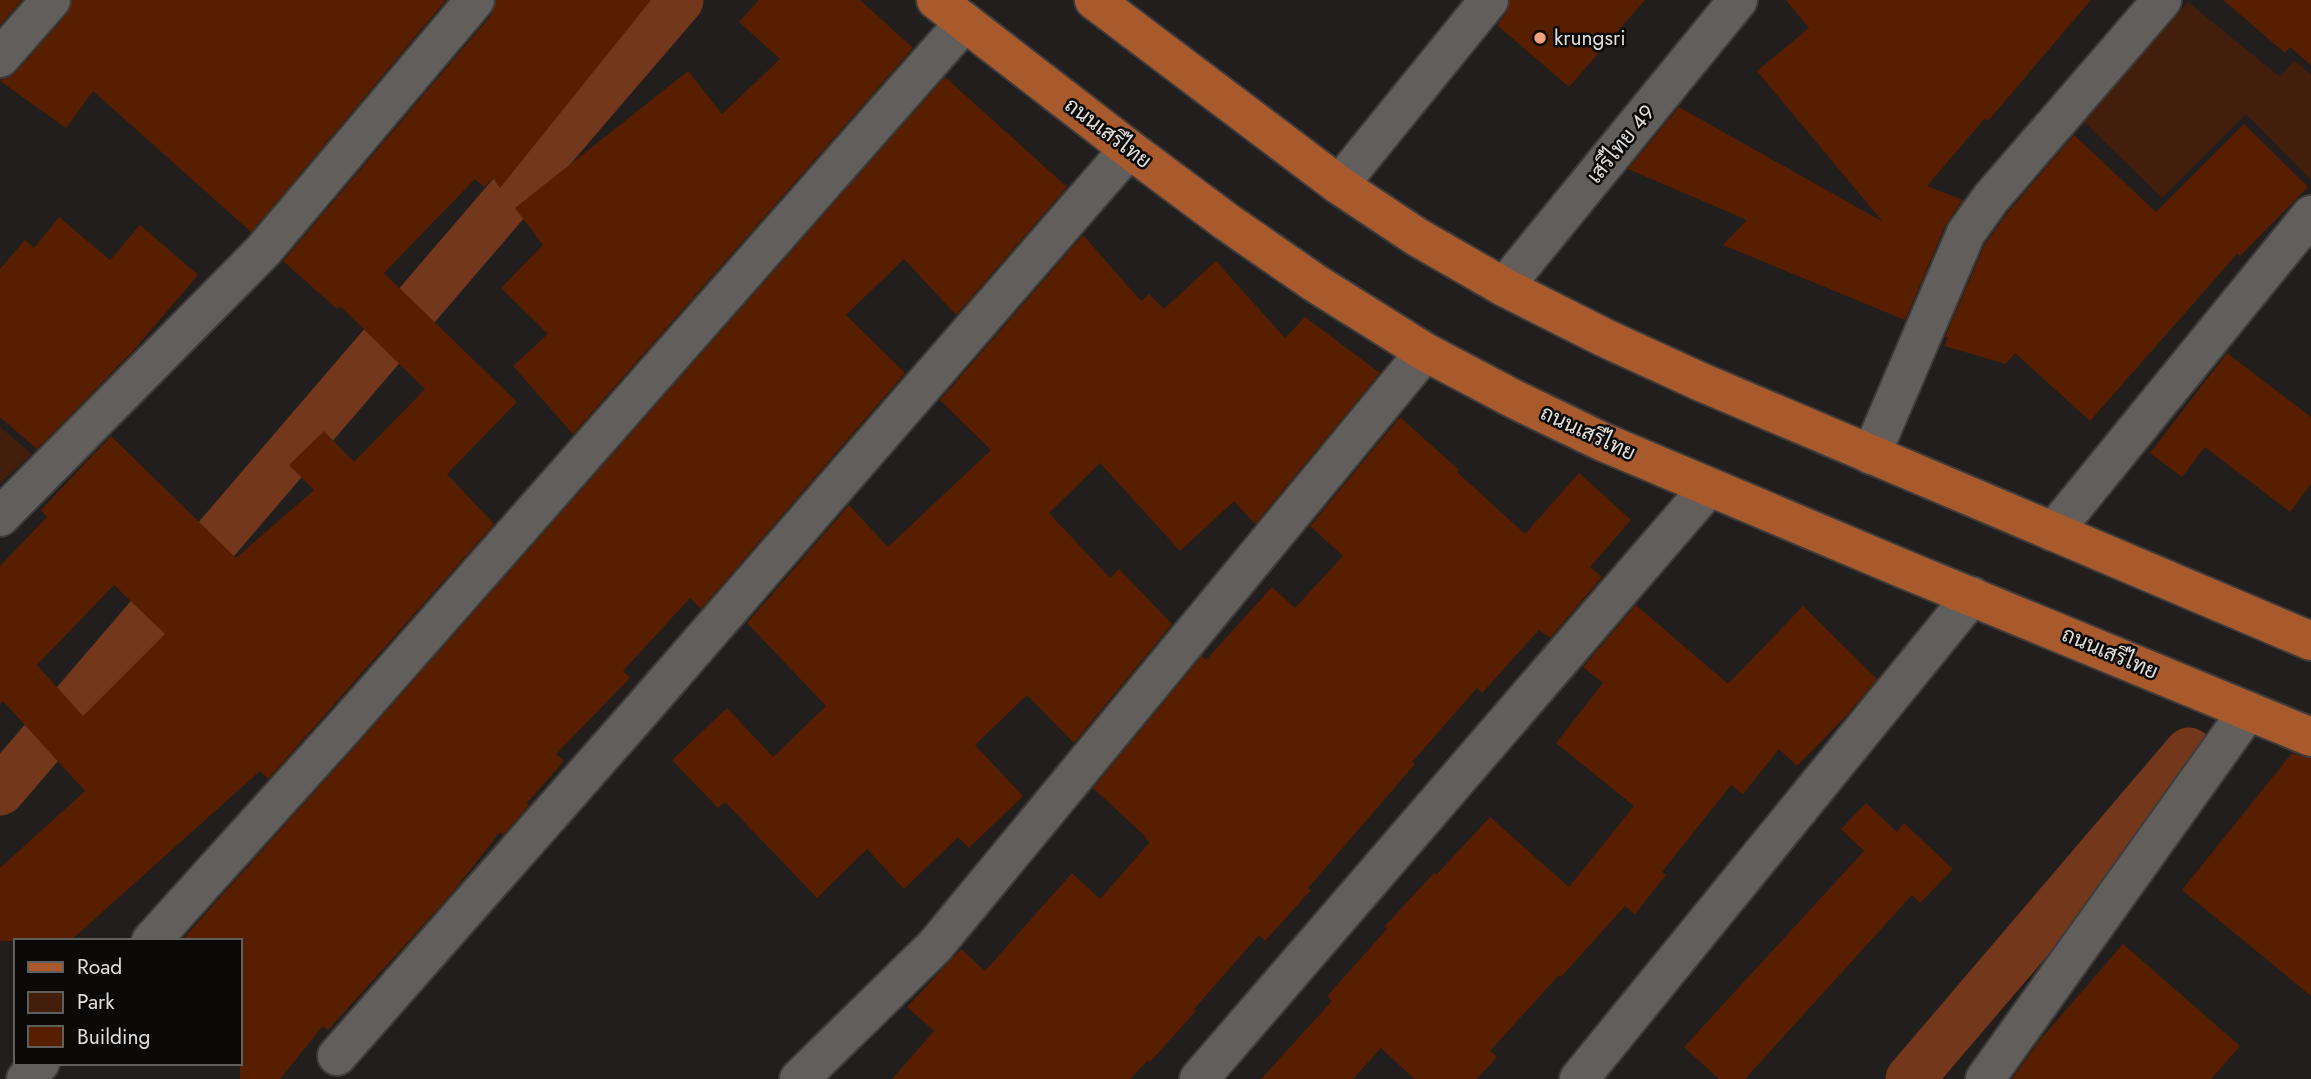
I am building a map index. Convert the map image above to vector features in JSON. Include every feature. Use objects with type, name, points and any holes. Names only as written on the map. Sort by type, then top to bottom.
[{"type":"main road","points":[[1094,0],[1339,184],[1417,237],[1504,287],[1689,377],[2311,641]]},
{"type":"main road","name":"ถนนเสรีไทย","points":[[951,11],[1129,149],[1315,284],[1425,352],[1603,442],[1899,568],[2311,737]]},
{"type":"street","points":[[0,58],[51,0]]},
{"type":"street","points":[[0,517],[263,251],[475,0]]},
{"type":"street","points":[[1339,184],[1489,0]]},
{"type":"street","name":"เสรีไทย 49","points":[[1504,287],[1738,0]]},
{"type":"street","points":[[1871,455],[1966,233],[1999,188],[2162,0]]},
{"type":"street","points":[[153,939],[346,724],[951,11]]},
{"type":"street","points":[[337,1056],[1129,149]]},
{"type":"street","points":[[2053,532],[2311,215]]},
{"type":"street","points":[[799,1079],[935,946],[1425,352]]},
{"type":"street","points":[[1199,1079],[1709,487]]},
{"type":"street","points":[[1579,1079],[1972,596]]},
{"type":"street","points":[[1985,1079],[2248,711]]},
{"type":"street","points":[[26,1079],[38,1065]]},
{"type":"green space","points":[[2188,2],[2280,77],[2294,60],[2311,75],[2311,180],[2246,114],[2162,198],[2083,121]]},
{"type":"green space","points":[[0,427],[32,454],[0,483]]},
{"type":"building","points":[[0,0],[22,0],[0,25]]},
{"type":"building","points":[[72,0],[446,0],[251,232],[93,91],[66,128],[0,81],[16,72],[67,14]]},
{"type":"building","points":[[496,0],[651,0],[500,188],[493,178],[484,187],[475,179],[384,273],[517,402],[447,474],[494,524],[268,779],[260,771],[72,939],[0,941],[0,868],[85,791],[3,701],[0,704],[0,566],[47,517],[41,510],[111,436],[236,558],[314,490],[289,465],[324,431],[354,462],[425,389],[340,306],[337,309],[283,261],[492,14]],"holes":[[[114,585],[165,634],[83,716],[37,665]]]},
{"type":"building","points":[[759,0],[860,0],[913,48],[573,434],[513,366],[548,334],[501,288],[543,245],[515,208],[688,71],[722,114],[780,59],[739,22]]},
{"type":"building","points":[[1510,0],[1645,0],[1569,87],[1497,25],[1506,13]]},
{"type":"building","points":[[1786,0],[2091,0],[1988,121],[1985,118],[1927,186],[1963,200],[1946,224],[1905,320],[1723,245],[1747,220],[1628,169],[1679,107],[1883,222],[1757,71],[1809,28]]},
{"type":"building","points":[[2223,0],[2311,0],[2311,65],[2290,47],[2285,53]]},
{"type":"building","points":[[945,77],[1067,187],[956,315],[904,259],[846,315],[905,373],[701,609],[690,598],[623,671],[630,678],[556,754],[564,761],[527,803],[529,805],[503,835],[500,832],[452,893],[328,1030],[323,1026],[280,1079],[240,1079],[242,939],[183,939]]},
{"type":"building","points":[[2244,124],[2308,187],[2240,256],[2237,254],[2090,421],[2015,353],[2006,364],[1944,346],[1948,338],[1945,337],[1985,244],[2008,212],[2074,135],[2156,212]]},
{"type":"building","points":[[59,217],[110,260],[140,225],[198,275],[134,350],[37,449],[0,417],[0,269],[25,240],[34,248]]},
{"type":"building","points":[[1083,235],[1141,301],[1149,294],[1164,309],[1216,261],[1285,338],[1305,317],[1380,373],[1255,524],[1234,501],[1180,551],[1100,463],[1049,513],[1110,578],[1119,569],[1172,624],[1074,743],[1027,695],[975,745],[1023,796],[969,848],[958,837],[904,889],[867,849],[817,898],[725,802],[718,808],[672,760],[727,708],[773,757],[826,706],[747,623],[849,505],[888,547],[991,450],[940,400]]},
{"type":"building","points":[[2227,353],[2311,417],[2311,484],[2290,512],[2205,447],[2182,477],[2150,453]]},
{"type":"building","points":[[1400,417],[1525,534],[1579,473],[1631,520],[1590,567],[1602,577],[1550,638],[1539,630],[1482,693],[1477,688],[1308,888],[1311,890],[1265,941],[1259,935],[1194,1009],[1196,1011],[1150,1062],[1148,1060],[1130,1079],[892,1079],[934,1031],[907,1007],[961,949],[985,971],[1072,873],[1100,899],[1150,842],[1093,788],[1202,656],[1206,660],[1272,587],[1295,608],[1343,556],[1310,526]]},
{"type":"building","points":[[1636,605],[1728,684],[1803,606],[1877,679],[1846,716],[1797,766],[1779,749],[1743,794],[1731,785],[1662,872],[1666,875],[1635,914],[1625,906],[1490,1051],[1497,1057],[1477,1079],[1414,1079],[1381,1048],[1353,1079],[1261,1079],[1332,1001],[1327,996],[1387,929],[1385,926],[1490,817],[1569,887],[1634,806],[1556,743],[1603,683],[1583,667]]},
{"type":"building","points":[[2292,753],[2311,758],[2311,996],[2182,890]]},
{"type":"building","points":[[1866,803],[1897,832],[1904,823],[1953,869],[1920,903],[1912,895],[1745,1079],[1719,1079],[1684,1047],[1864,851],[1841,829]]},
{"type":"building","points":[[2123,944],[2240,1046],[2211,1079],[2012,1079],[2039,1041]]},
{"type":"waterway","points":[[0,791],[679,0]]},
{"type":"waterway","points":[[1910,1079],[2189,752]]},
{"type":"place","name":"krungsri","points":[[1540,38]]}]
